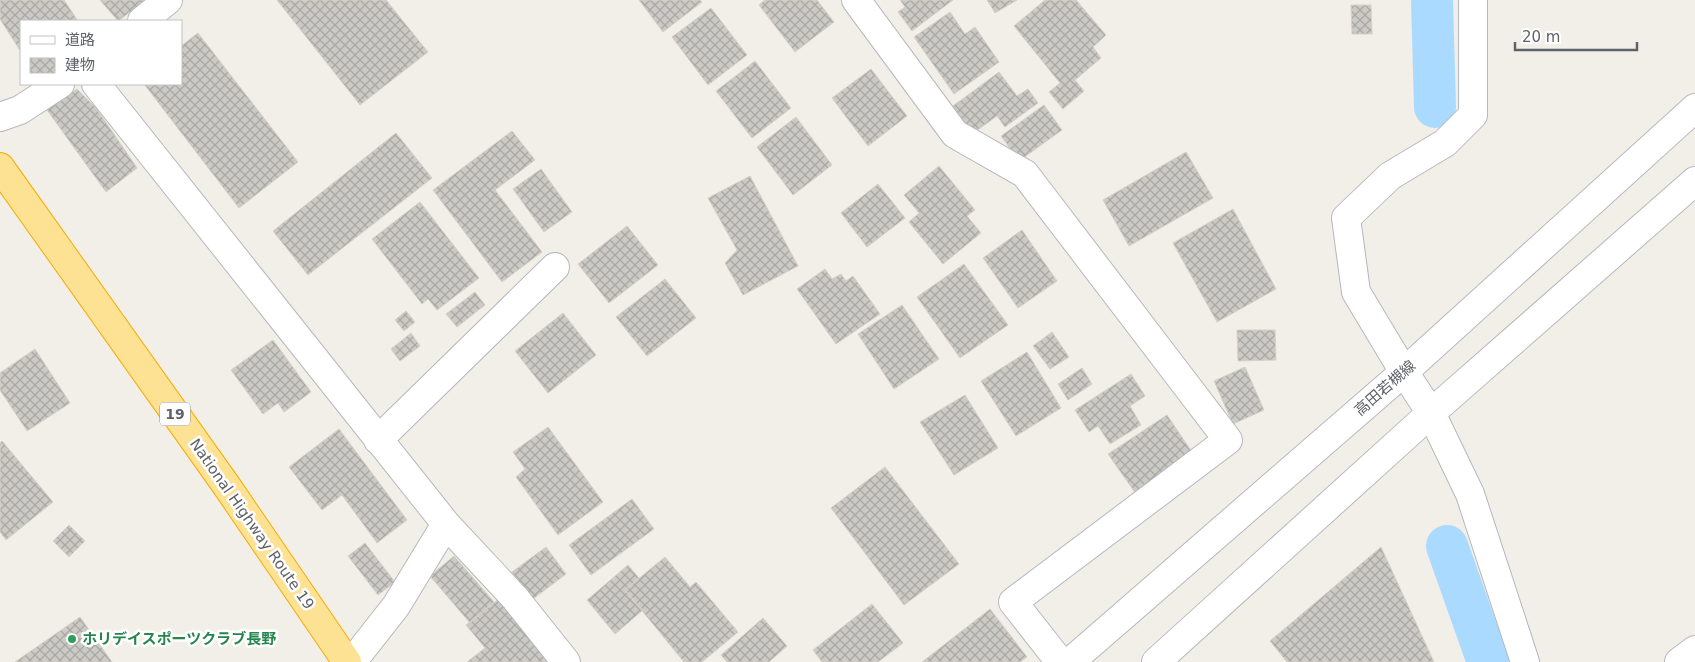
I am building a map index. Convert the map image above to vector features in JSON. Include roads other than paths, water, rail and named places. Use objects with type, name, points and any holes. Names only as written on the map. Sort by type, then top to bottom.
[{"type":"highway","name":"National Highway Route 19","points":[[0,167],[226,485],[347,662]]},
{"type":"street","points":[[143,20],[168,0]]},
{"type":"street","points":[[856,0],[955,134],[1025,174],[1228,440],[1014,602],[1060,662]]},
{"type":"street","points":[[1473,0],[1473,115],[1445,143],[1390,176],[1346,218],[1356,292],[1431,413],[1470,494],[1525,662]]},
{"type":"street","points":[[0,117],[20,110],[58,85]]},
{"type":"street","points":[[97,85],[446,524],[515,598],[566,662]]},
{"type":"street","name":"高田若槻線","points":[[1070,662],[1404,372],[1695,108]]},
{"type":"street","points":[[1156,662],[1431,413],[1695,181]]},
{"type":"street","points":[[378,440],[555,267]]},
{"type":"street","points":[[352,662],[396,606],[446,524]]},
{"type":"street","points":[[1679,662],[1695,650]]},
{"type":"waterway","points":[[1432,0],[1435,107]]},
{"type":"waterway","points":[[1447,546],[1488,662]]},
{"type":"place","name":"ホリデイスポーツクラブ長野","points":[[72,639]]}]
